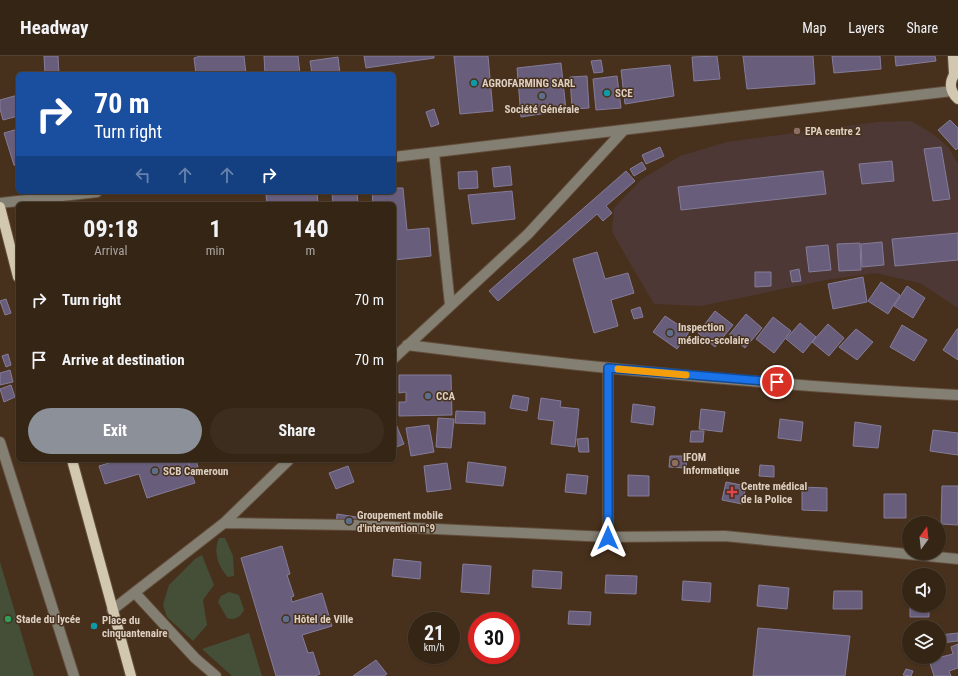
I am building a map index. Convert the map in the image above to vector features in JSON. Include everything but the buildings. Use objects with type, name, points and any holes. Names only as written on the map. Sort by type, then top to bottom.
[{"type":"main road","points":[[954,56],[956,72],[951,79],[955,95]]},
{"type":"main road","points":[[0,207],[16,269]]},
{"type":"main road","points":[[73,462],[131,676]]},
{"type":"street","points":[[396,158],[623,131],[955,95]]},
{"type":"street","points":[[396,356],[528,234],[623,131]]},
{"type":"street","points":[[434,153],[450,306]]},
{"type":"street","points":[[0,203],[79,194]]},
{"type":"street","points":[[407,345],[552,363],[885,392],[958,395]]},
{"type":"street","points":[[608,368],[608,538]]},
{"type":"street","points":[[0,442],[74,676]]},
{"type":"street","points":[[112,610],[224,523],[287,462]]},
{"type":"street","points":[[224,523],[354,526],[608,538],[725,536],[958,559]]},
{"type":"street","points":[[135,593],[195,658],[216,676]]},
{"type":"shaded area","points":[[911,121],[933,134],[948,147],[958,164],[958,308],[920,283],[875,273],[826,280],[701,306],[654,304],[612,232],[614,208],[642,179],[680,156],[727,142],[878,122]]},
{"type":"green space","points":[[219,538],[225,538],[233,556],[234,576],[228,577],[219,564],[216,549]]},
{"type":"green space","points":[[202,555],[214,585],[203,600],[207,625],[193,641],[167,617],[163,605],[169,585],[195,559]]},
{"type":"green space","name":"Stade du lycée","points":[[0,562],[34,676],[0,676]]},
{"type":"green space","points":[[229,592],[239,595],[244,610],[241,615],[235,619],[227,618],[218,602],[221,596]]},
{"type":"green space","points":[[249,633],[262,676],[232,676],[202,649]]},
{"type":"slow traffic","points":[[618,369],[686,375]]},
{"type":"place","name":"AGROFARMING SARL","points":[[474,83]]},
{"type":"place","name":"SCE","points":[[607,93]]},
{"type":"place","name":"Société Générale","points":[[542,96]]},
{"type":"place","name":"EPA centre 2","points":[[797,131]]},
{"type":"place","name":"Inspection médico-scolaire","points":[[670,333]]},
{"type":"place","name":"CCA","points":[[428,396]]},
{"type":"place","name":"IFOM Informatique","points":[[675,463]]},
{"type":"place","name":"SCB Cameroun","points":[[155,471]]},
{"type":"place","name":"Centre médical de la Police","points":[[732,492]]},
{"type":"place","name":"Groupement mobile d'intervention n°9","points":[[349,521]]},
{"type":"place","name":"Stade du lycée","points":[[8,619]]},
{"type":"place","name":"Hôtel de Ville","points":[[286,619]]},
{"type":"place","name":"Place du cinquantenaire","points":[[94,626]]},
{"type":"route","points":[[608,538],[608,368],[777,382]]}]
